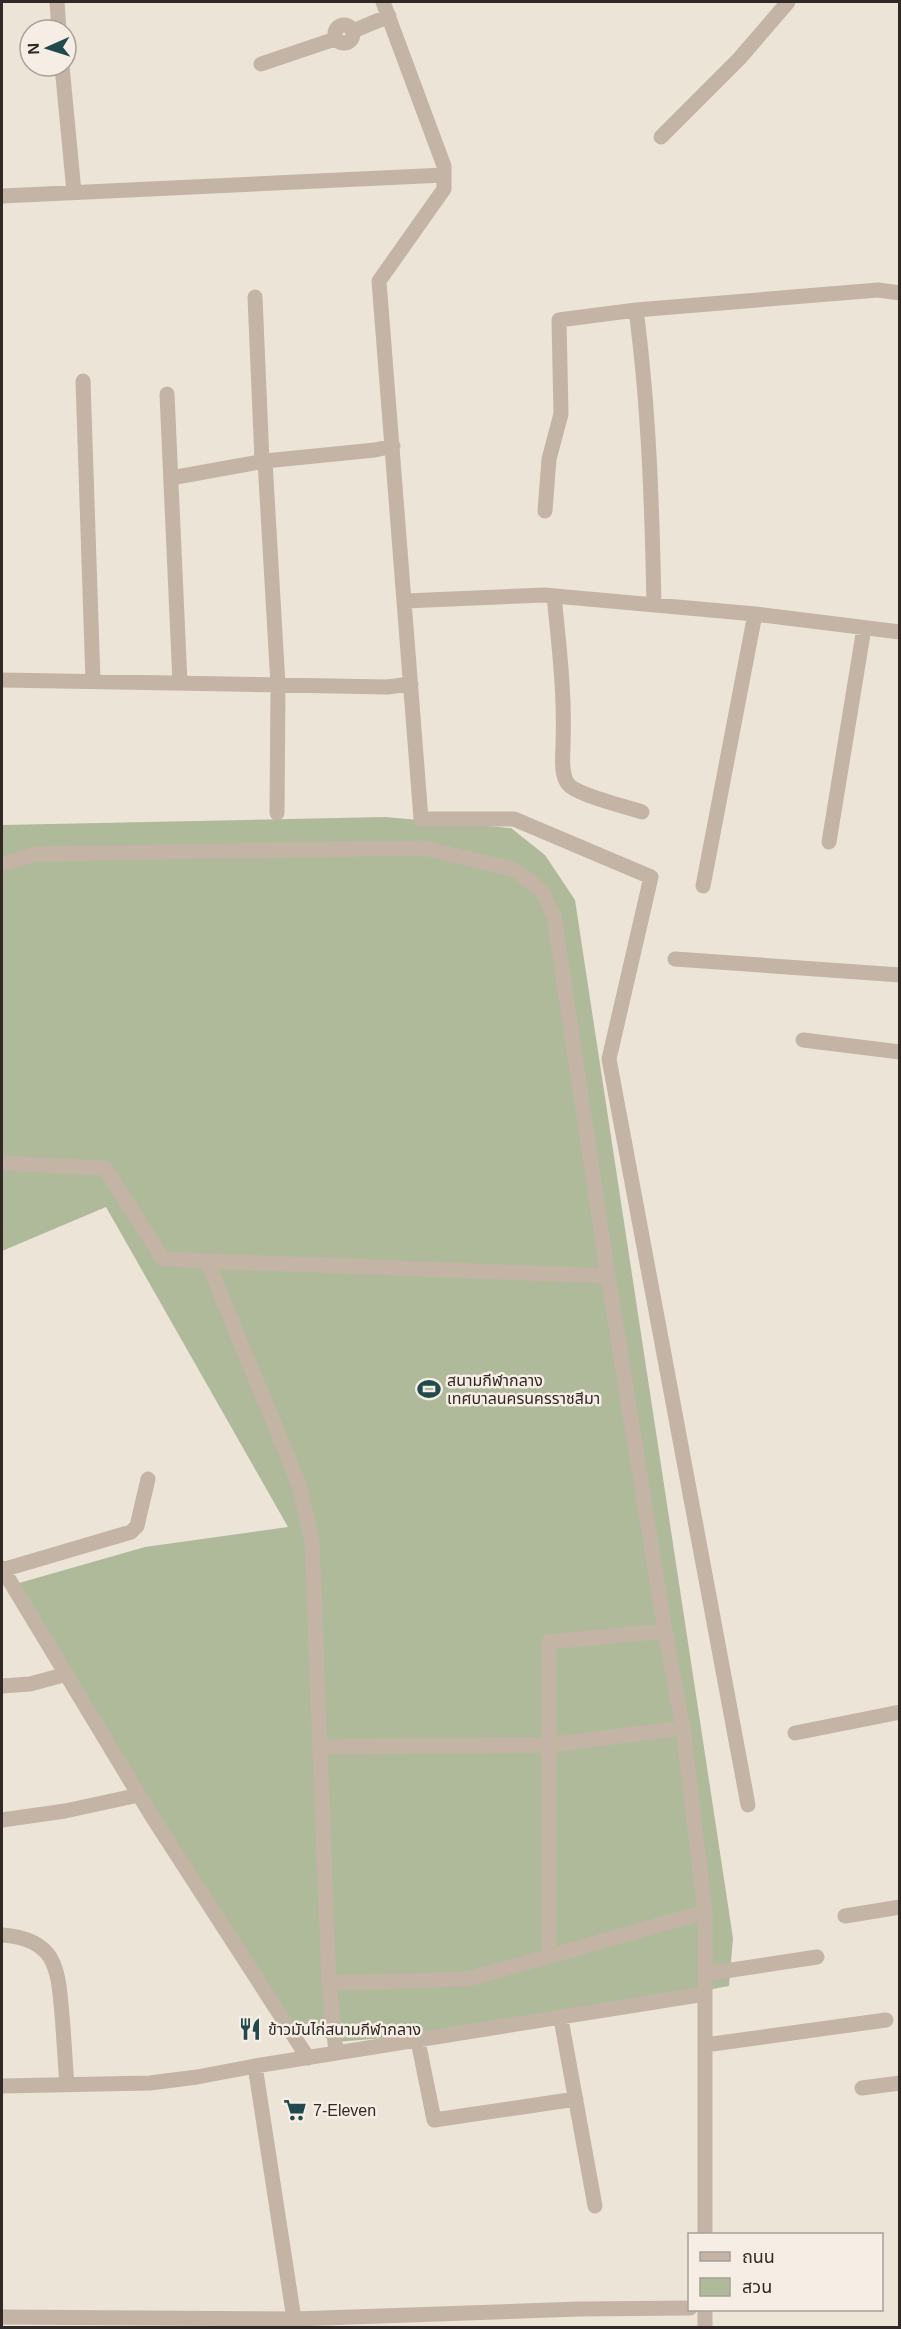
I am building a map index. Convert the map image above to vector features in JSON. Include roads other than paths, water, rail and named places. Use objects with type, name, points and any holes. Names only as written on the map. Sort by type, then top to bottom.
[{"type":"street","points":[[57,2],[58,18]]},
{"type":"street","points":[[662,136],[739,59],[788,2]]},
{"type":"street","points":[[261,64],[335,39],[341,43],[349,42],[353,31],[386,9],[444,166],[444,189],[379,281],[421,819],[514,819],[651,877],[609,1059],[748,1805]]},
{"type":"street","points":[[63,78],[74,192]]},
{"type":"street","points":[[2,196],[444,175]]},
{"type":"street","points":[[545,510],[549,459],[561,414],[559,320],[636,310],[878,290],[900,293]]},
{"type":"street","points":[[255,297],[278,685],[277,813]]},
{"type":"street","points":[[636,310],[644,367],[650,465],[654,605]]},
{"type":"street","points":[[83,381],[93,681]]},
{"type":"street","points":[[167,394],[180,683]]},
{"type":"street","points":[[171,478],[263,461],[375,450],[393,446]]},
{"type":"street","points":[[405,601],[554,596],[755,614],[900,632]]},
{"type":"street","points":[[554,596],[564,710],[563,763],[566,781],[570,787],[642,812]]},
{"type":"street","points":[[703,886],[755,614]]},
{"type":"street","points":[[829,842],[864,628]]},
{"type":"street","points":[[2,680],[387,687],[411,684]]},
{"type":"street","points":[[2,864],[37,854],[424,848],[515,870],[542,891],[554,916],[608,1276],[665,1631],[683,1728],[705,1912],[705,2233]]},
{"type":"street","points":[[675,958],[900,975]]},
{"type":"street","points":[[803,1040],[900,1052]]},
{"type":"street","points":[[2,1163],[105,1168],[163,1259],[608,1276]]},
{"type":"street","points":[[207,1261],[299,1484],[312,1542],[329,1983],[336,2053]]},
{"type":"street","points":[[148,1479],[137,1526],[131,1532],[2,1569],[139,1795],[308,2058]]},
{"type":"street","points":[[549,1956],[549,1642],[665,1631]]},
{"type":"street","points":[[2,1686],[30,1684],[67,1674]]},
{"type":"street","points":[[795,1733],[900,1712]]},
{"type":"street","points":[[320,1747],[548,1745],[683,1728]]},
{"type":"street","points":[[2,1820],[65,1811],[139,1795]]},
{"type":"street","points":[[845,1916],[900,1907]]},
{"type":"street","points":[[329,1983],[468,1979],[705,1912]]},
{"type":"street","points":[[2,1935],[18,1936],[31,1941],[45,1951],[59,1975],[67,2085]]},
{"type":"street","points":[[705,1974],[817,1957]]},
{"type":"street","points":[[2,2086],[150,2083],[197,2077],[705,1994]]},
{"type":"street","points":[[561,2019],[596,2206]]},
{"type":"street","points":[[705,2045],[886,2020]]},
{"type":"street","points":[[418,2041],[434,2120],[576,2100]]},
{"type":"street","points":[[255,2066],[294,2319]]},
{"type":"street","points":[[862,2088],[900,2083]]},
{"type":"street","points":[[2,2317],[294,2319],[363,2322],[579,2309],[688,2308]]},
{"type":"street","points":[[705,2311],[705,2328]]},
{"type":"place","name":"สนามกีฬากลาง เทศบาลนครนครราชสีมา","points":[[429,1389]]},
{"type":"place","name":"ข้าวมันไก่สนามกีฬากลาง","points":[[250,2029]]},
{"type":"place","name":"7-Eleven","points":[[295,2110]]}]
